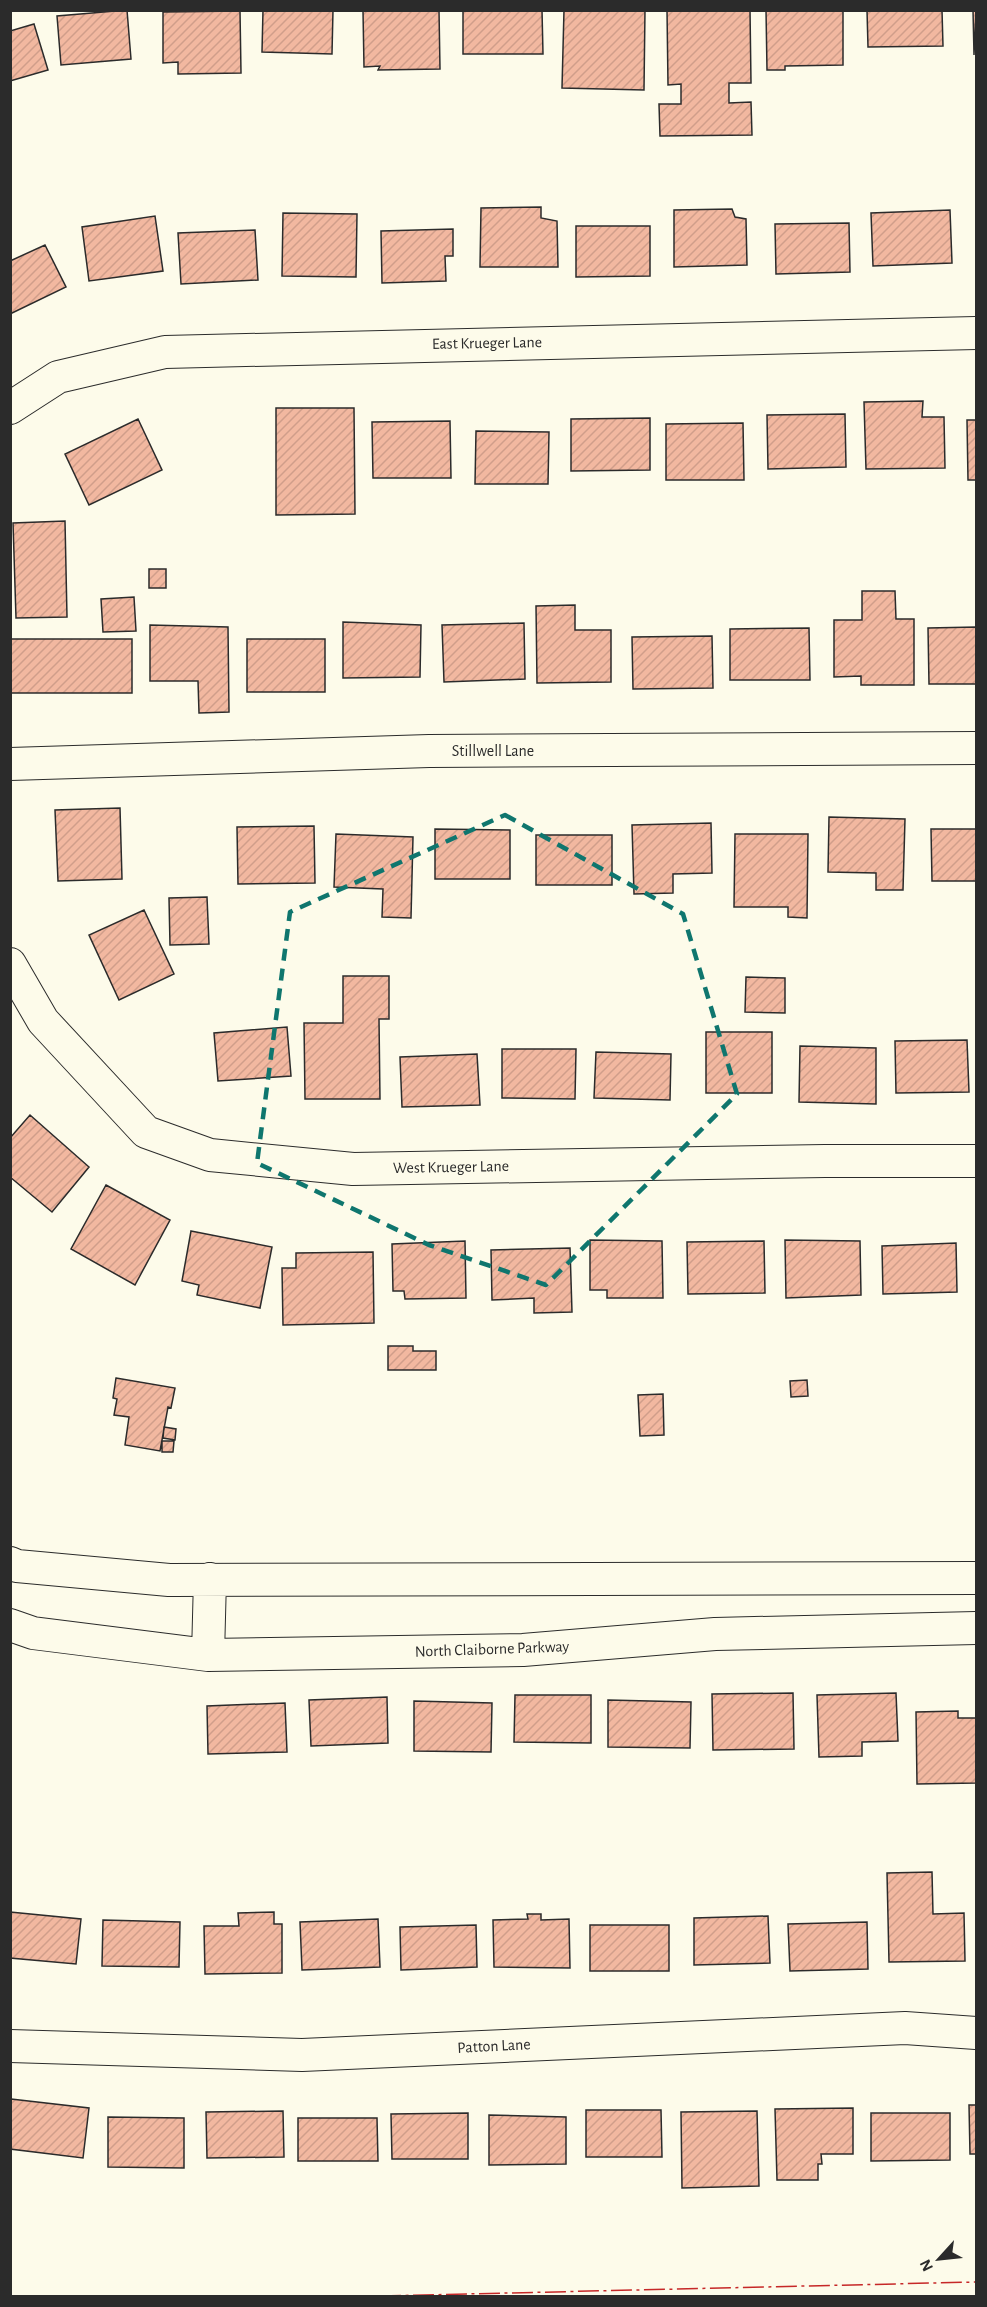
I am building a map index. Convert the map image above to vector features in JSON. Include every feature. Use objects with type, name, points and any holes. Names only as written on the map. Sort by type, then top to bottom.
[{"type":"street","name":"East Krueger Lane","points":[[10,408],[58,377],[165,352],[976,333]]},
{"type":"street","name":"Stillwell Lane","points":[[10,764],[429,751],[976,748]]},
{"type":"street","name":"West Krueger Lane","points":[[10,964],[43,1021],[146,1132],[210,1155],[353,1169],[825,1161],[976,1161]]},
{"type":"street","points":[[10,1563],[17,1566],[169,1580],[976,1578]]},
{"type":"street","points":[[207,1655],[210,1580]]},
{"type":"street","name":"North Claiborne Parkway","points":[[10,1625],[33,1633],[207,1655],[523,1650],[715,1634],[976,1628]]},
{"type":"street","name":"Patton Lane","points":[[10,2046],[302,2055],[905,2028],[976,2034]]},
{"type":"highlighted area","points":[[505,815],[683,914],[737,1094],[546,1285],[429,1245],[257,1163],[290,912]]},
{"type":"building","points":[[127,10],[131,59],[61,65],[57,16]]},
{"type":"building","points":[[263,10],[333,10],[332,54],[262,52]]},
{"type":"building","points":[[439,10],[440,69],[378,70],[380,66],[364,67],[363,11]]},
{"type":"building","points":[[463,10],[542,10],[543,54],[463,54]]},
{"type":"building","points":[[564,10],[645,10],[644,90],[562,88]]},
{"type":"building","points":[[667,10],[750,10],[751,83],[729,83],[729,103],[751,102],[752,135],[660,136],[659,104],[681,104],[681,84],[668,85]]},
{"type":"building","points":[[766,10],[843,10],[843,65],[785,66],[785,70],[767,70]]},
{"type":"building","points":[[867,10],[942,10],[943,46],[868,47]]},
{"type":"building","points":[[973,10],[976,10],[974,55]]},
{"type":"building","points":[[240,11],[241,73],[178,74],[178,62],[163,63],[163,12]]},
{"type":"building","points":[[34,24],[48,70],[10,81],[10,31]]},
{"type":"building","points":[[541,207],[541,218],[557,221],[558,267],[480,267],[481,208]]},
{"type":"building","points":[[732,209],[735,217],[746,219],[747,265],[674,267],[674,210]]},
{"type":"building","points":[[950,210],[952,263],[873,266],[871,213]]},
{"type":"building","points":[[283,213],[357,214],[356,277],[282,276]]},
{"type":"building","points":[[155,216],[163,271],[89,281],[82,227]]},
{"type":"building","points":[[849,223],[850,272],[776,274],[775,224]]},
{"type":"building","points":[[576,226],[650,226],[650,276],[576,277]]},
{"type":"building","points":[[453,229],[453,256],[445,256],[446,281],[382,283],[381,231]]},
{"type":"building","points":[[255,230],[258,280],[181,284],[178,233]]},
{"type":"building","points":[[45,245],[66,287],[10,314],[10,261]]},
{"type":"building","points":[[923,401],[922,417],[944,417],[945,468],[866,469],[864,402]]},
{"type":"building","points":[[276,408],[354,408],[355,514],[276,515]]},
{"type":"building","points":[[845,414],[846,467],[768,469],[767,415]]},
{"type":"building","points":[[650,418],[650,470],[571,471],[571,419]]},
{"type":"building","points":[[138,419],[162,470],[89,505],[65,454]]},
{"type":"building","points":[[967,420],[976,420],[976,480],[968,480]]},
{"type":"building","points":[[450,421],[451,478],[373,478],[372,422]]},
{"type":"building","points":[[743,423],[744,480],[666,480],[666,424]]},
{"type":"building","points":[[476,431],[549,432],[548,484],[475,484]]},
{"type":"building","points":[[65,521],[67,617],[16,618],[13,523]]},
{"type":"building","points":[[149,569],[166,569],[166,588],[149,588]]},
{"type":"building","points":[[862,591],[895,591],[896,619],[914,619],[914,685],[861,685],[861,676],[834,677],[834,620],[862,620]]},
{"type":"building","points":[[134,597],[136,631],[103,632],[101,599]]},
{"type":"building","points":[[575,605],[575,630],[611,630],[611,682],[537,683],[536,606]]},
{"type":"building","points":[[343,622],[421,625],[420,677],[343,678]]},
{"type":"building","points":[[524,623],[525,679],[444,682],[442,625]]},
{"type":"building","points":[[150,625],[228,627],[229,712],[199,713],[198,681],[150,681]]},
{"type":"building","points":[[976,627],[976,684],[929,684],[928,628]]},
{"type":"building","points":[[809,628],[810,680],[730,680],[730,629]]},
{"type":"building","points":[[712,636],[713,688],[633,689],[632,637]]},
{"type":"building","points":[[10,639],[132,639],[132,693],[10,693]]},
{"type":"building","points":[[247,639],[325,639],[325,692],[247,692]]},
{"type":"building","points":[[120,808],[122,879],[58,881],[55,810]]},
{"type":"building","points":[[829,817],[905,819],[903,890],[876,890],[876,873],[828,872]]},
{"type":"building","points":[[711,823],[712,873],[673,874],[673,893],[634,894],[632,825]]},
{"type":"building","points":[[314,826],[315,883],[238,884],[237,827]]},
{"type":"building","points":[[435,829],[510,830],[510,879],[435,879]]},
{"type":"building","points":[[931,829],[976,829],[976,881],[932,881]]},
{"type":"building","points":[[336,834],[413,837],[411,918],[382,917],[383,889],[334,887]]},
{"type":"building","points":[[735,834],[808,834],[807,918],[788,917],[788,907],[734,907]]},
{"type":"building","points":[[536,835],[612,835],[612,885],[536,885]]},
{"type":"building","points":[[207,897],[209,944],[170,945],[169,898]]},
{"type":"building","points":[[144,910],[174,974],[119,1000],[89,935]]},
{"type":"building","points":[[343,976],[389,976],[389,1019],[379,1019],[380,1099],[305,1099],[304,1023],[343,1023]]},
{"type":"building","points":[[746,977],[785,978],[785,1013],[745,1012]]},
{"type":"building","points":[[287,1027],[291,1076],[218,1081],[214,1033]]},
{"type":"building","points":[[706,1032],[772,1032],[772,1093],[706,1093]]},
{"type":"building","points":[[967,1040],[969,1092],[896,1093],[895,1041]]},
{"type":"building","points":[[800,1046],[876,1048],[876,1104],[799,1102]]},
{"type":"building","points":[[502,1049],[576,1049],[575,1099],[502,1098]]},
{"type":"building","points":[[596,1052],[671,1054],[670,1100],[594,1098]]},
{"type":"building","points":[[477,1054],[480,1105],[402,1107],[400,1057]]},
{"type":"building","points":[[30,1115],[89,1167],[52,1212],[10,1177],[10,1138]]},
{"type":"building","points":[[106,1185],[170,1220],[135,1285],[71,1249]]},
{"type":"building","points":[[191,1231],[272,1247],[260,1308],[197,1295],[199,1285],[182,1281]]},
{"type":"building","points":[[590,1240],[662,1241],[663,1298],[607,1298],[607,1290],[590,1290]]},
{"type":"building","points":[[785,1240],[860,1241],[861,1295],[786,1298]]},
{"type":"building","points":[[465,1241],[466,1298],[405,1299],[404,1291],[393,1291],[392,1244]]},
{"type":"building","points":[[764,1241],[765,1293],[688,1294],[687,1242]]},
{"type":"building","points":[[956,1243],[957,1292],[883,1294],[882,1246]]},
{"type":"building","points":[[570,1248],[572,1312],[534,1313],[534,1298],[492,1300],[491,1250]]},
{"type":"building","points":[[373,1252],[374,1323],[283,1325],[282,1268],[296,1268],[296,1253]]},
{"type":"building","points":[[388,1346],[413,1346],[413,1351],[436,1351],[436,1370],[388,1370]]},
{"type":"building","points":[[116,1378],[175,1388],[171,1408],[168,1407],[160,1451],[125,1445],[129,1417],[114,1415],[117,1399],[113,1398]]},
{"type":"building","points":[[807,1380],[808,1396],[791,1397],[790,1381]]},
{"type":"building","points":[[663,1394],[664,1435],[640,1436],[638,1395]]},
{"type":"building","points":[[164,1427],[176,1429],[175,1440],[163,1438]]},
{"type":"building","points":[[162,1441],[174,1441],[173,1452],[162,1452]]},
{"type":"building","points":[[793,1693],[794,1749],[713,1750],[712,1694]]},
{"type":"building","points":[[896,1693],[898,1741],[862,1742],[862,1756],[819,1757],[817,1695]]},
{"type":"building","points":[[515,1695],[591,1695],[591,1743],[514,1742]]},
{"type":"building","points":[[387,1697],[388,1743],[311,1746],[309,1700]]},
{"type":"building","points":[[608,1700],[691,1702],[690,1748],[608,1747]]},
{"type":"building","points":[[414,1701],[492,1703],[491,1752],[414,1751]]},
{"type":"building","points":[[285,1703],[287,1752],[208,1754],[207,1706]]},
{"type":"building","points":[[958,1711],[958,1718],[976,1718],[976,1783],[917,1784],[916,1712]]},
{"type":"building","points":[[932,1872],[933,1914],[964,1913],[965,1961],[889,1962],[887,1873]]},
{"type":"building","points":[[10,1912],[81,1919],[76,1964],[10,1958]]},
{"type":"building","points":[[274,1912],[274,1924],[282,1924],[282,1973],[205,1974],[204,1926],[239,1926],[238,1913]]},
{"type":"building","points":[[527,1914],[541,1914],[541,1920],[569,1919],[570,1968],[494,1967],[493,1920],[528,1919]]},
{"type":"building","points":[[768,1916],[770,1963],[694,1965],[694,1918]]},
{"type":"building","points":[[378,1919],[380,1967],[302,1970],[300,1922]]},
{"type":"building","points":[[103,1920],[180,1922],[179,1967],[102,1966]]},
{"type":"building","points":[[867,1922],[868,1969],[790,1971],[788,1924]]},
{"type":"building","points":[[476,1925],[477,1967],[401,1970],[400,1927]]},
{"type":"building","points":[[590,1925],[669,1925],[669,1971],[590,1971]]},
{"type":"building","points":[[11,2099],[89,2108],[83,2158],[10,2149]]},
{"type":"building","points":[[969,2105],[976,2105],[976,2154],[970,2154]]},
{"type":"building","points":[[853,2108],[853,2154],[821,2154],[822,2164],[818,2164],[818,2180],[777,2180],[775,2109]]},
{"type":"building","points":[[586,2110],[661,2110],[662,2157],[586,2157]]},
{"type":"building","points":[[283,2111],[284,2157],[207,2158],[206,2112]]},
{"type":"building","points":[[757,2111],[759,2186],[682,2188],[681,2112]]},
{"type":"building","points":[[468,2113],[468,2159],[392,2159],[391,2114]]},
{"type":"building","points":[[871,2113],[950,2113],[950,2160],[871,2161]]},
{"type":"building","points":[[489,2115],[566,2117],[566,2164],[489,2165]]},
{"type":"building","points":[[108,2117],[184,2118],[184,2168],[108,2167]]},
{"type":"building","points":[[298,2118],[377,2118],[378,2161],[298,2161]]},
{"type":"power","points":[[380,2296],[976,2282]]}]
